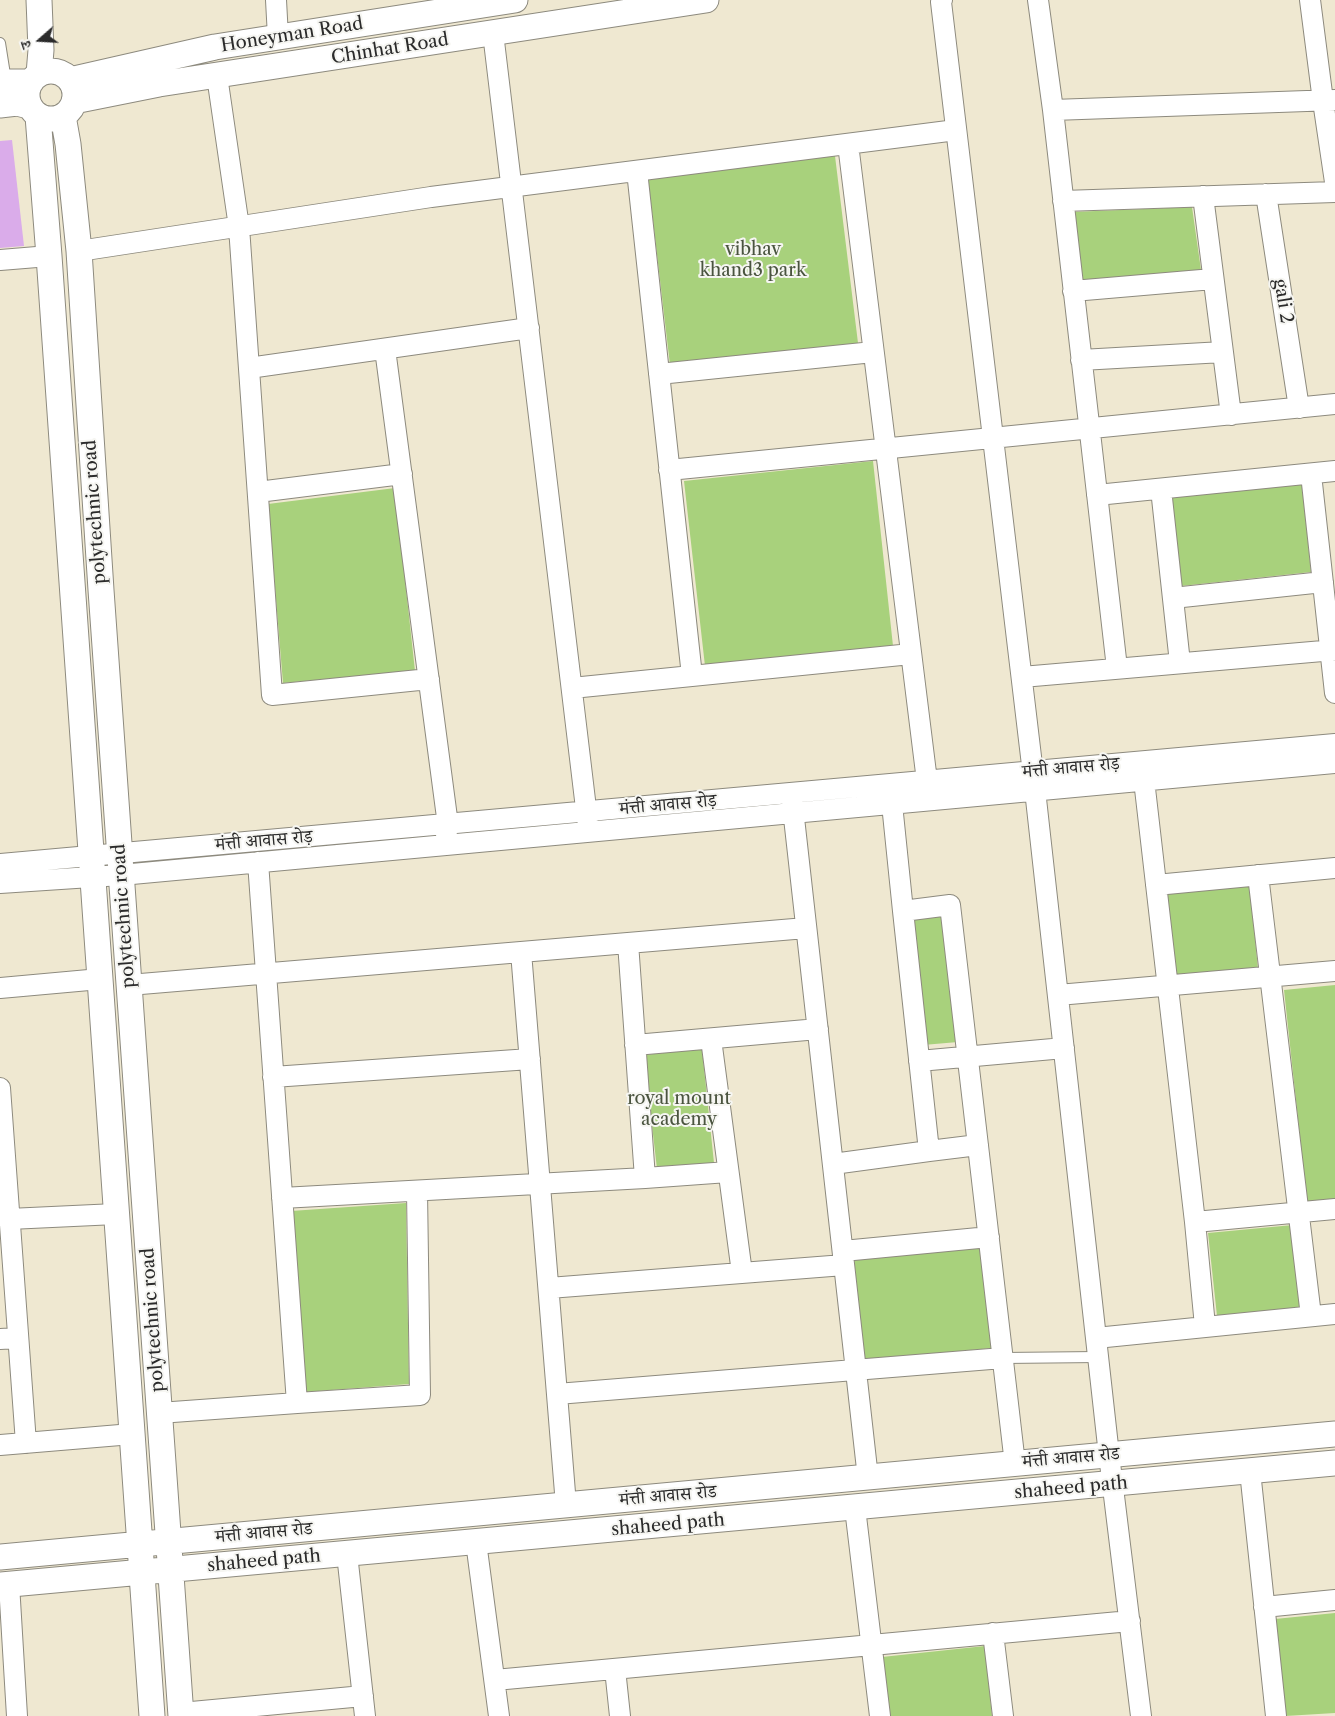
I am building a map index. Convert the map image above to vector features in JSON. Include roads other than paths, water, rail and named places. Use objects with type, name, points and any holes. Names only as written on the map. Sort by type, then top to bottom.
[{"type":"street","points":[[38,0],[41,50],[55,87]]},
{"type":"street","points":[[15,99],[46,119],[55,119],[56,0]]},
{"type":"street","points":[[276,0],[278,37]]},
{"type":"street","name":"Honeyman Road","points":[[55,87],[215,47],[515,0]]},
{"type":"street","name":"Chinhat Road","points":[[55,87],[217,76],[706,0]]},
{"type":"street","points":[[942,0],[1141,1716]]},
{"type":"street","points":[[1038,0],[1117,668]]},
{"type":"street","points":[[1310,0],[1329,100],[1335,182]]},
{"type":"street","points":[[120,864],[258,862],[446,845],[587,822],[493,32]]},
{"type":"street","points":[[217,76],[239,227],[272,695],[429,679]]},
{"type":"street","points":[[15,99],[55,87]]},
{"type":"street","name":"polytechnic road","points":[[55,87],[68,144],[78,252],[128,985],[181,1715]]},
{"type":"street","points":[[15,99],[50,256],[152,1716]]},
{"type":"street","points":[[1052,110],[1329,100]]},
{"type":"street","points":[[78,252],[432,197],[956,130]]},
{"type":"street","points":[[848,144],[927,781]]},
{"type":"street","points":[[637,171],[692,676]]},
{"type":"street","points":[[1063,201],[1335,192]]},
{"type":"street","name":"gali 2","points":[[1266,194],[1299,408]]},
{"type":"street","points":[[1203,196],[1231,414]]},
{"type":"street","points":[[0,260],[50,256]]},
{"type":"street","points":[[1073,291],[1214,279]]},
{"type":"street","points":[[249,368],[529,328]]},
{"type":"street","points":[[385,349],[448,824],[446,845]]},
{"type":"street","points":[[659,374],[874,352]]},
{"type":"street","points":[[1081,360],[1223,352]]},
{"type":"street","points":[[669,470],[1335,404]]},
{"type":"street","points":[[1097,495],[1335,471]]},
{"type":"street","points":[[258,492],[402,474]]},
{"type":"street","points":[[1311,474],[1333,650],[1335,693]]},
{"type":"street","points":[[1161,489],[1180,663]]},
{"type":"street","points":[[1173,598],[1323,582]]},
{"type":"street","points":[[1022,677],[1333,650]]},
{"type":"street","points":[[572,688],[911,654]]},
{"type":"street","name":"मंत्ती आवास रोड़","points":[[0,864],[92,866],[120,864],[448,824],[587,822],[792,803],[927,781],[1034,781],[1335,744]]},
{"type":"street","points":[[868,1478],[792,803],[890,804],[1034,781],[1144,780],[1335,763]]},
{"type":"street","points":[[1144,780],[1195,1222],[1205,1326]]},
{"type":"street","points":[[890,804],[892,804],[928,1151]]},
{"type":"street","points":[[258,862],[297,1403]]},
{"type":"street","points":[[0,883],[92,866]]},
{"type":"street","points":[[1156,885],[1335,868]]},
{"type":"street","points":[[1258,875],[1311,1316]]},
{"type":"street","points":[[903,911],[950,905],[1015,1464]]},
{"type":"street","points":[[128,985],[806,928]]},
{"type":"street","points":[[628,943],[645,1178]]},
{"type":"street","points":[[521,952],[566,1505]]},
{"type":"street","points":[[1058,995],[1335,971]]},
{"type":"street","points":[[0,988],[100,979]]},
{"type":"street","points":[[635,1045],[818,1029]]},
{"type":"street","points":[[711,1038],[742,1273]]},
{"type":"street","points":[[919,1061],[1064,1048]]},
{"type":"street","points":[[273,1077],[530,1059]]},
{"type":"street","points":[[0,1088],[9,1339],[26,1443]]},
{"type":"street","points":[[833,1164],[978,1146]]},
{"type":"street","points":[[282,1198],[728,1172]]},
{"type":"street","points":[[159,1413],[420,1395],[417,1191]]},
{"type":"street","points":[[1195,1222],[1335,1210]]},
{"type":"street","points":[[5,1218],[116,1214]]},
{"type":"street","points":[[549,1288],[742,1273],[989,1237]]},
{"type":"street","points":[[1097,1348],[1205,1326],[1335,1314]]},
{"type":"street","points":[[557,1394],[1003,1358]]},
{"type":"street","points":[[0,1445],[132,1434]]},
{"type":"street","name":"मंत्ती आवास रोड","points":[[0,1557],[1335,1434]]},
{"type":"street","name":"shaheed path","points":[[5,1585],[1335,1463]]},
{"type":"street","points":[[1250,1471],[1276,1716]]},
{"type":"street","points":[[855,1508],[880,1716]]},
{"type":"street","points":[[476,1542],[499,1716]]},
{"type":"street","points":[[181,1715],[364,1706],[347,1554]]},
{"type":"street","points":[[5,1585],[17,1716]]},
{"type":"street","points":[[1264,1607],[1335,1600]]},
{"type":"street","points":[[495,1680],[993,1632],[1130,1621]]},
{"type":"street","points":[[993,1632],[1003,1716]]},
{"type":"street","points":[[614,1669],[620,1716]]},
{"type":"lane","points":[[0,43],[15,99]]},
{"type":"lane","points":[[1003,1358],[1097,1348]]},
{"type":"park label","name":"vibhav khand3 park","points":[[753,260]]},
{"type":"park label","name":"royal mount academy","points":[[679,1109]]}]
